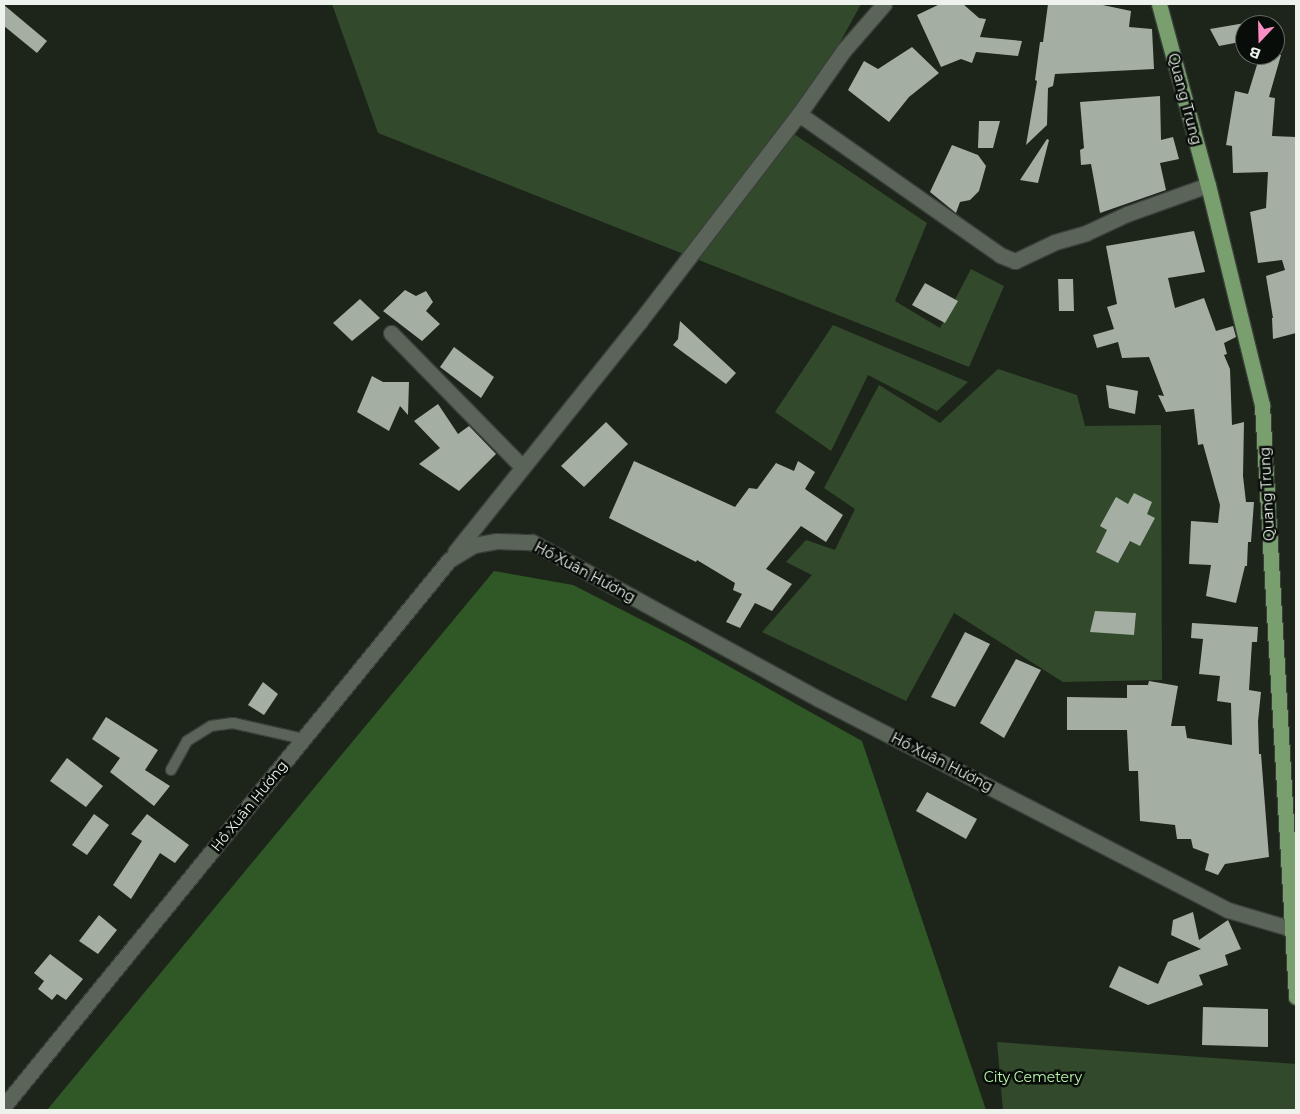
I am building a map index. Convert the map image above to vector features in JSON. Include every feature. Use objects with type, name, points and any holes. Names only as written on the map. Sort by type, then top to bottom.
[{"type":"main road","name":"Quang Trung","points":[[1159,4],[1208,185],[1262,405],[1296,998]]},
{"type":"street","points":[[449,560],[640,321],[799,114],[844,50],[884,4]]},
{"type":"street","points":[[799,114],[1000,255],[1015,262],[1054,242],[1086,233],[1127,214],[1208,185]]},
{"type":"street","points":[[390,333],[522,467]]},
{"type":"street","name":"Hồ Xuân Hương","points":[[4,1106],[449,560],[474,545],[498,541],[532,542],[819,699],[1228,910],[1292,929]]},
{"type":"lane","points":[[171,770],[187,741],[211,726],[233,723],[304,739]]},
{"type":"green space","points":[[332,4],[861,4],[791,132],[927,223],[895,301],[940,328],[971,269],[1004,286],[969,367],[378,133]]},
{"type":"green space","points":[[833,325],[968,382],[937,411],[868,375],[831,451],[775,412]]},
{"type":"green space","points":[[998,369],[1077,395],[1085,426],[1161,425],[1162,680],[1063,682],[954,613],[906,701],[762,632],[812,575],[786,562],[806,540],[835,550],[855,509],[824,488],[879,385],[940,423]]},
{"type":"green space","points":[[494,571],[573,585],[687,643],[862,741],[986,1110],[47,1110]]},
{"type":"green space","name":"City Cemetery","points":[[997,1042],[1296,1064],[1296,1110],[1003,1110]]},
{"type":"building","points":[[940,4],[963,4],[979,18],[986,19],[980,37],[1022,41],[1018,56],[976,52],[972,63],[961,59],[941,67],[917,15]]},
{"type":"building","points":[[1048,4],[1098,4],[1131,11],[1129,27],[1152,29],[1154,69],[1055,74],[1053,86],[1048,88],[1047,125],[1026,145],[1037,81],[1035,80],[1040,42],[1043,42]]},
{"type":"building","points":[[4,5],[47,41],[37,53],[4,26]]},
{"type":"building","points":[[1235,25],[1235,43],[1219,46],[1210,29]]},
{"type":"building","points":[[912,47],[939,73],[909,97],[889,122],[848,90],[864,61],[878,69]]},
{"type":"building","points":[[1257,65],[1278,65],[1269,97],[1275,98],[1272,136],[1296,137],[1296,333],[1273,339],[1273,318],[1266,276],[1285,270],[1282,260],[1258,263],[1250,212],[1266,208],[1268,172],[1233,173],[1232,146],[1226,145],[1235,91],[1248,94]]},
{"type":"building","points":[[1160,96],[1161,140],[1173,137],[1179,159],[1160,163],[1166,190],[1100,213],[1091,164],[1081,165],[1080,150],[1084,148],[1080,102]]},
{"type":"building","points":[[979,121],[1000,121],[993,148],[978,148]]},
{"type":"building","points":[[1047,139],[1049,140],[1038,183],[1020,180]]},
{"type":"building","points":[[952,145],[978,155],[986,166],[979,191],[970,200],[960,202],[956,213],[930,192]]},
{"type":"building","points":[[1194,231],[1205,272],[1168,278],[1175,308],[1204,298],[1216,331],[1233,326],[1236,337],[1224,343],[1227,354],[1224,355],[1230,369],[1232,425],[1244,422],[1243,476],[1246,502],[1254,502],[1251,542],[1248,542],[1247,566],[1245,566],[1236,603],[1206,596],[1211,565],[1189,564],[1191,521],[1218,523],[1220,505],[1203,444],[1198,445],[1194,409],[1166,412],[1158,395],[1164,396],[1149,357],[1122,358],[1118,342],[1097,348],[1093,335],[1114,329],[1107,307],[1117,304],[1106,246]]},
{"type":"building","points":[[1058,279],[1073,279],[1074,311],[1059,311]]},
{"type":"building","points":[[925,283],[958,301],[945,323],[912,305]]},
{"type":"building","points":[[405,290],[416,296],[426,291],[433,302],[426,311],[440,324],[422,341],[383,311]]},
{"type":"building","points":[[360,299],[380,318],[352,341],[333,323]]},
{"type":"building","points":[[680,321],[736,373],[726,384],[673,345],[678,339]]},
{"type":"building","points":[[454,347],[494,377],[481,398],[440,367]]},
{"type":"building","points":[[372,376],[383,382],[409,382],[408,415],[400,406],[389,431],[357,412]]},
{"type":"building","points":[[1106,385],[1138,391],[1135,414],[1109,408]]},
{"type":"building","points":[[438,404],[458,434],[469,426],[496,454],[459,491],[419,464],[440,448],[414,421]]},
{"type":"building","points":[[606,422],[628,444],[584,487],[561,466]]},
{"type":"building","points":[[634,461],[735,507],[749,488],[757,489],[776,463],[794,471],[798,461],[815,472],[805,489],[843,515],[826,542],[801,526],[766,569],[792,584],[772,611],[755,603],[740,628],[726,622],[742,594],[733,590],[735,583],[697,560],[696,562],[609,518]]},
{"type":"building","points":[[1134,493],[1152,502],[1147,514],[1155,518],[1140,546],[1130,541],[1118,563],[1096,552],[1107,530],[1100,526],[1116,497],[1128,504]]},
{"type":"building","points":[[1095,611],[1136,613],[1134,635],[1090,632]]},
{"type":"building","points":[[1192,623],[1258,627],[1257,642],[1252,642],[1249,690],[1261,692],[1258,721],[1259,754],[1261,754],[1269,857],[1225,864],[1218,875],[1205,870],[1209,854],[1193,848],[1191,839],[1177,839],[1175,825],[1140,821],[1138,771],[1129,771],[1127,730],[1067,730],[1067,697],[1127,698],[1127,685],[1148,685],[1149,681],[1178,686],[1171,726],[1185,726],[1187,738],[1232,745],[1231,703],[1217,701],[1220,676],[1199,674],[1203,639],[1191,638]]},
{"type":"building","points":[[965,632],[990,644],[955,707],[931,697]]},
{"type":"building","points":[[1016,659],[1041,670],[1004,738],[980,723]]},
{"type":"building","points":[[263,682],[278,694],[264,715],[248,705]]},
{"type":"building","points":[[106,717],[158,750],[145,770],[170,786],[154,806],[110,772],[120,758],[92,739]]},
{"type":"building","points":[[67,758],[103,786],[86,807],[50,781]]},
{"type":"building","points":[[927,792],[977,819],[966,839],[916,811]]},
{"type":"building","points":[[94,814],[109,825],[87,855],[72,845]]},
{"type":"building","points":[[147,814],[189,845],[175,863],[160,853],[131,899],[113,885],[142,841],[131,834]]},
{"type":"building","points":[[1193,912],[1199,940],[1228,920],[1241,949],[1225,955],[1228,965],[1199,975],[1203,985],[1148,1005],[1109,987],[1119,966],[1158,984],[1168,962],[1201,949],[1171,935],[1173,920]]},
{"type":"building","points":[[99,915],[117,930],[98,954],[79,941]]},
{"type":"building","points":[[50,954],[83,979],[66,1000],[57,994],[52,1000],[38,989],[44,981],[34,973]]},
{"type":"building","points":[[1203,1007],[1268,1009],[1268,1047],[1202,1045]]}]
